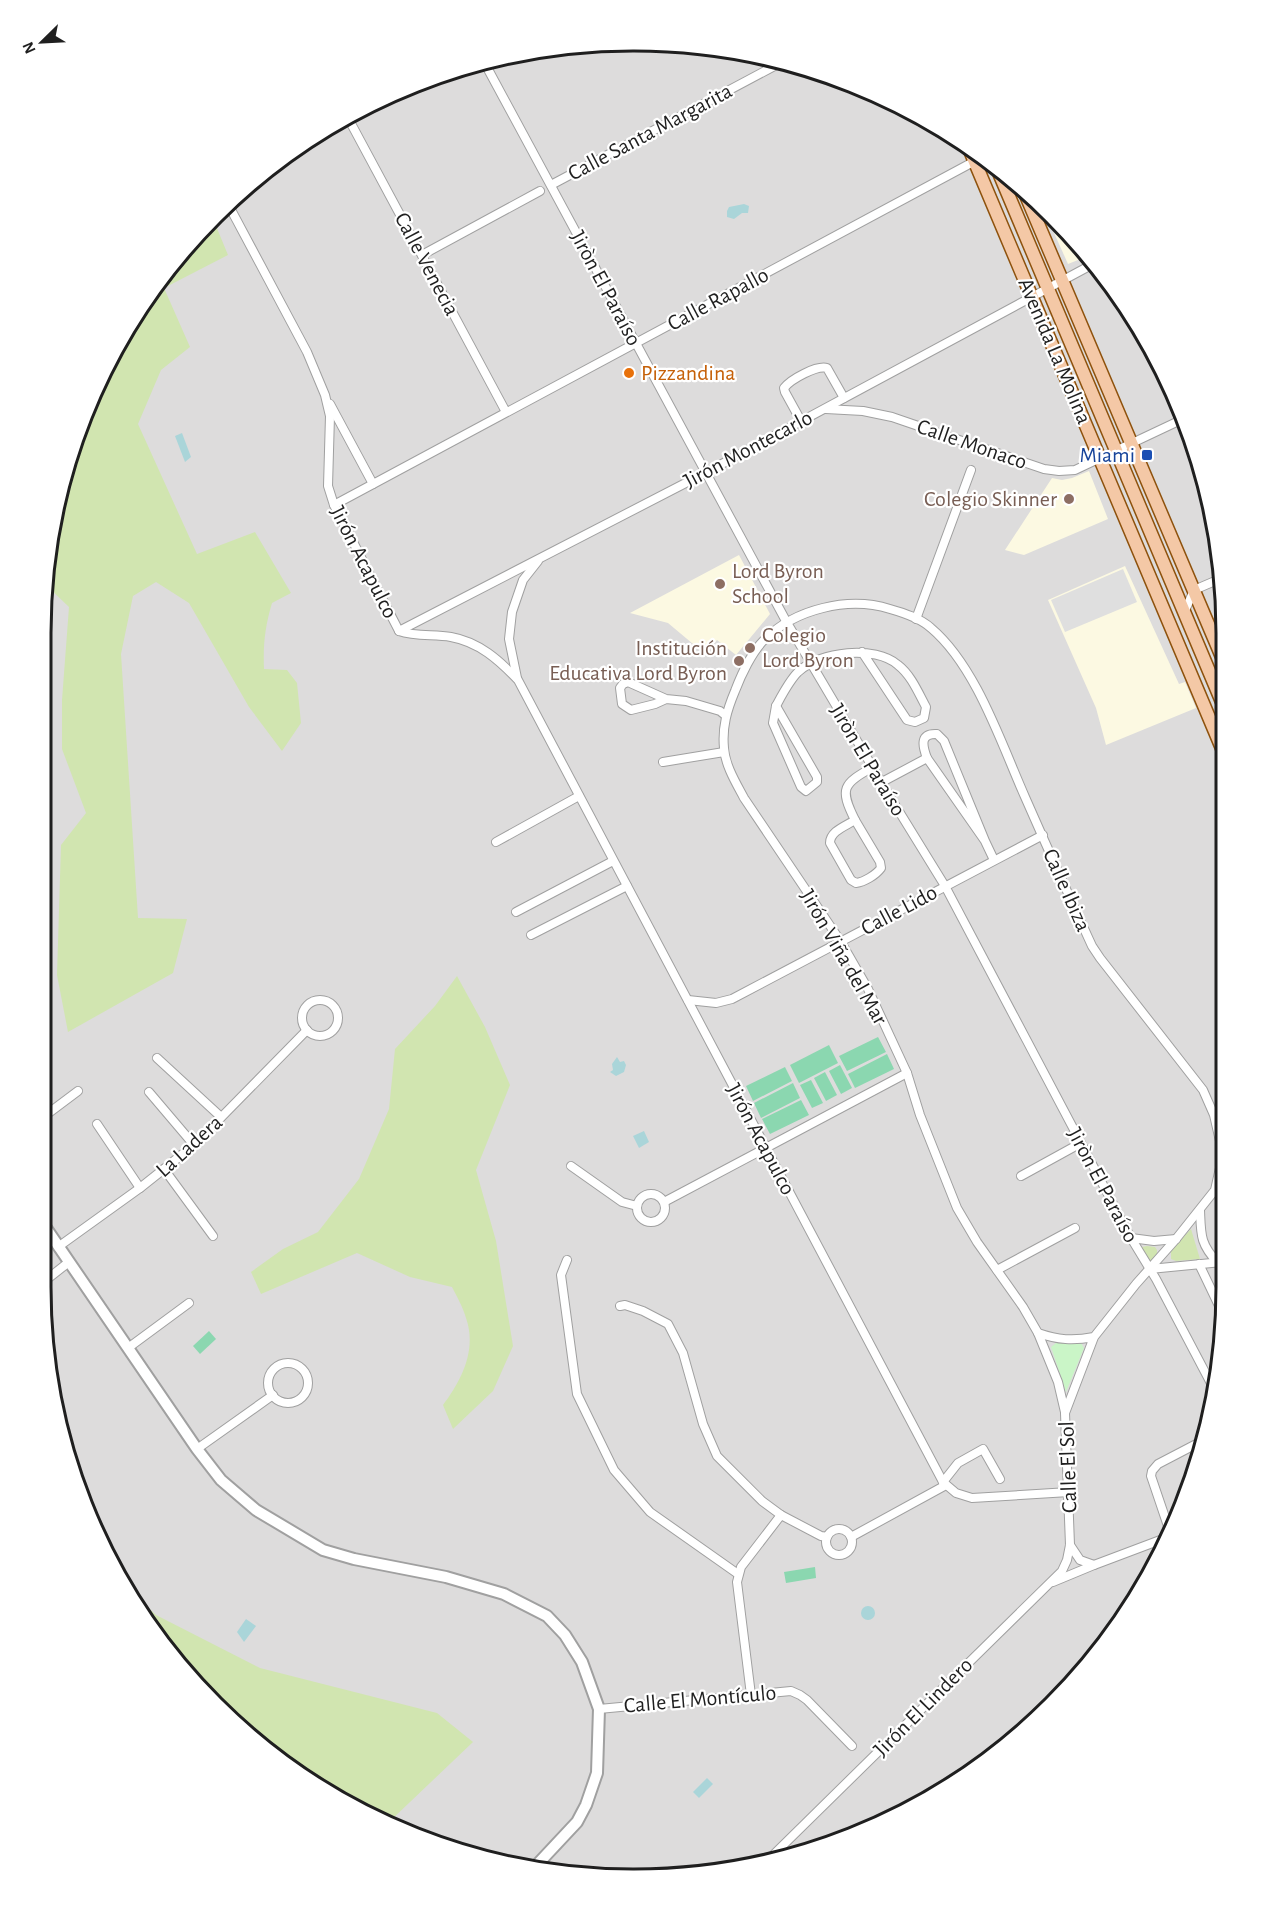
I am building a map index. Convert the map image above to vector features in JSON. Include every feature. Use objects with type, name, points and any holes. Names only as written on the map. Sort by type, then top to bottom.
[{"type":"main road","name":"Avenida La Molina","points":[[975,162],[1216,734]]},
{"type":"main road","name":"Avenida La Molina","points":[[1004,184],[1216,688]]},
{"type":"main road","name":"Avenida La Molina","points":[[1032,210],[1216,643]]},
{"type":"street","name":"Calle Santa Margarita","points":[[551,185],[771,68]]},
{"type":"street","name":"Jiròn El Paraíso","points":[[488,70],[786,621],[945,886],[1131,1238],[1156,1279],[1208,1379]]},
{"type":"street","name":"Calle Venecia","points":[[351,124],[506,412]]},
{"type":"street","name":"Calle Rapallo","points":[[334,505],[975,162]]},
{"type":"street","points":[[422,255],[540,191]]},
{"type":"street","name":"Jirón Acapulco","points":[[232,212],[307,352],[325,395],[330,416],[328,486],[334,505],[399,631],[409,634],[453,637],[476,645],[496,657],[518,680]]},
{"type":"street","name":"Jirón Montecarlo","points":[[399,631],[705,473],[1086,268]]},
{"type":"street","points":[[801,421],[785,392],[784,388],[790,382],[822,366],[827,368],[844,398]]},
{"type":"street","points":[[325,395],[373,484]]},
{"type":"street","name":"Calle Monaco","points":[[824,409],[863,411],[892,417],[1051,471],[1075,470],[1176,423]]},
{"type":"street","points":[[916,619],[971,470]]},
{"type":"street","name":"Jirón Acapulco","points":[[541,557],[523,580],[512,612],[509,639],[518,680],[945,1483]]},
{"type":"street","points":[[1184,613],[1194,590],[1214,582]]},
{"type":"street","name":"Calle Ibiza","points":[[786,621],[816,610],[839,605],[878,605],[929,626],[949,644],[981,697],[1092,946],[1203,1090],[1216,1124]]},
{"type":"street","name":"Jirón Viña del Mar","points":[[786,621],[762,641],[741,675],[725,715],[724,752],[732,776],[744,798],[841,942],[868,989],[907,1073],[920,1115],[957,1208],[1038,1333],[1058,1382],[1065,1413]]},
{"type":"street","points":[[776,706],[817,777],[817,782],[806,791],[801,787],[773,723],[776,706],[800,670],[811,664],[847,653],[862,652],[887,658],[897,663],[904,671],[926,706],[924,718],[915,722],[907,720],[862,652]]},
{"type":"street","points":[[666,699],[631,710],[622,704],[620,688],[628,682],[666,699],[686,701],[720,711],[725,715]]},
{"type":"street","points":[[985,841],[927,758],[923,748],[925,736],[937,734],[944,741],[994,860]]},
{"type":"street","points":[[663,762],[724,752]]},
{"type":"street","points":[[882,782],[927,758]]},
{"type":"street","points":[[855,820],[833,834],[830,843],[851,880],[861,883],[881,868],[880,862],[848,806],[846,788],[852,779],[873,767]]},
{"type":"street","points":[[496,842],[579,796]]},
{"type":"street","name":"Calle Lido","points":[[688,1000],[712,1003],[726,1001],[1043,835]]},
{"type":"street","points":[[516,912],[614,861]]},
{"type":"street","points":[[531,935],[627,886]]},
{"type":"street","points":[[320,1000],[327,1001],[333,1006],[338,1018],[332,1031],[319,1036],[312,1035],[307,1030],[302,1017],[303,1010],[308,1005],[320,1000]]},
{"type":"street","name":"La Ladera","points":[[58,1247],[140,1188],[194,1145],[307,1030]]},
{"type":"street","points":[[157,1058],[221,1118]]},
{"type":"street","points":[[664,1202],[907,1073]]},
{"type":"street","points":[[51,1111],[78,1091]]},
{"type":"street","points":[[149,1092],[194,1145]]},
{"type":"street","points":[[97,1124],[140,1188]]},
{"type":"street","points":[[1021,1176],[1081,1143]]},
{"type":"street","points":[[571,1166],[622,1202],[637,1206]]},
{"type":"street","points":[[164,1169],[213,1236]]},
{"type":"street","name":"Calle Ibiza","points":[[1150,1269],[1200,1210],[1216,1186]]},
{"type":"street","points":[[649,1194],[657,1196],[664,1202],[663,1215],[658,1221],[653,1222],[642,1218],[637,1206],[641,1198],[649,1194]]},
{"type":"street","points":[[1200,1210],[1203,1243],[1216,1259]]},
{"type":"street","points":[[997,1270],[1074,1228]]},
{"type":"street","points":[[51,1236],[197,1449],[221,1480],[256,1510],[323,1550],[354,1559],[446,1577],[514,1598],[547,1617],[565,1635],[582,1662],[599,1709],[597,1773],[586,1805],[577,1822],[540,1861]]},
{"type":"street","points":[[1131,1238],[1154,1241],[1176,1239]]},
{"type":"street","points":[[567,1260],[561,1275],[577,1394],[614,1470],[650,1512],[738,1574]]},
{"type":"street","points":[[51,1276],[69,1262]]},
{"type":"street","points":[[1150,1269],[1216,1263]]},
{"type":"street","points":[[1199,1264],[1216,1299]]},
{"type":"street","name":"Calle El Sol","points":[[1070,1545],[1065,1413],[1094,1337],[1150,1269]]},
{"type":"street","points":[[128,1348],[189,1303]]},
{"type":"street","points":[[620,1306],[625,1305],[643,1311],[668,1324],[683,1353],[703,1424],[717,1456],[762,1502],[781,1515],[827,1537]]},
{"type":"street","points":[[1038,1333],[1056,1340],[1075,1341],[1094,1337]]},
{"type":"street","points":[[292,1364],[304,1371],[308,1389],[300,1399],[289,1403],[273,1395],[269,1382],[270,1376],[279,1366],[292,1364]]},
{"type":"street","points":[[197,1449],[273,1395]]},
{"type":"street","points":[[1166,1521],[1151,1476],[1152,1471],[1158,1464],[1193,1445]]},
{"type":"street","points":[[851,1537],[945,1483],[958,1463],[983,1449],[1000,1479]]},
{"type":"street","points":[[945,1483],[959,1495],[977,1499],[1069,1492]]},
{"type":"street","points":[[751,1695],[738,1598],[738,1574],[781,1515]]},
{"type":"street","points":[[839,1529],[851,1537],[851,1547],[839,1555],[834,1554],[827,1547],[827,1537],[839,1529]]},
{"type":"street","points":[[1049,1584],[1158,1540]]},
{"type":"street","points":[[1070,1545],[1080,1560],[1094,1564]]},
{"type":"street","name":"Jirón El Lindero","points":[[778,1851],[1062,1571],[1070,1545]]},
{"type":"street","name":"Calle El Montículo","points":[[599,1709],[785,1691],[800,1695],[852,1746]]},
{"type":"shaded area","points":[[595,52],[672,52],[747,62],[784,71],[856,95],[891,111],[925,129],[988,171],[1018,196],[1071,249],[1096,279],[1138,342],[1172,411],[1185,446],[1205,520],[1215,595],[1216,1286],[1211,1363],[1196,1437],[1172,1509],[1138,1578],[1096,1641],[1045,1698],[988,1749],[925,1791],[856,1825],[821,1838],[747,1858],[672,1868],[634,1869],[595,1868],[520,1858],[446,1838],[411,1825],[342,1791],[279,1749],[222,1698],[171,1641],[129,1578],[95,1509],[82,1474],[62,1400],[52,1325],[51,634],[56,557],[71,483],[95,411],[129,342],[171,279],[196,249],[249,196],[279,171],[342,129],[411,95],[446,82],[520,62],[557,56]]},
{"type":"shaded area","points":[[1053,230],[1080,259],[1068,264]]},
{"type":"shaded area","name":"Colegio Skinner","points":[[1089,471],[1108,519],[1024,555],[1005,550],[1052,478],[1062,480]]},
{"type":"shaded area","name":"Lord Byron School","points":[[739,555],[770,614],[736,655],[717,640],[705,654],[668,623],[630,613]]},
{"type":"shaded area","points":[[1125,566],[1179,684],[1185,682],[1196,708],[1106,745],[1096,708],[1048,600]]},
{"type":"shaded area","points":[[1123,569],[1137,602],[1065,632],[1051,600]]},
{"type":"green space","points":[[217,228],[228,255],[165,288]]},
{"type":"green space","points":[[164,289],[190,347],[161,370],[138,424],[197,554],[255,532],[291,593],[272,603],[265,636],[264,669],[287,670],[297,683],[301,723],[282,751],[249,707],[189,603],[156,582],[133,596],[121,654],[138,918],[187,919],[173,973],[68,1032],[57,975],[61,845],[86,813],[62,749],[62,700],[69,607],[52,591],[62,520],[82,446],[111,376],[129,342]]},
{"type":"green space","points":[[457,976],[485,1027],[510,1085],[476,1170],[496,1241],[513,1346],[493,1391],[453,1429],[443,1405],[462,1375],[470,1341],[465,1314],[452,1287],[410,1277],[357,1253],[261,1294],[251,1272],[283,1249],[318,1232],[359,1179],[389,1109],[395,1049],[435,1006]]},
{"type":"green space","points":[[878,1037],[886,1052],[847,1071],[839,1056]]},
{"type":"green space","points":[[829,1045],[838,1063],[799,1083],[790,1065]]},
{"type":"green space","points":[[887,1054],[894,1069],[855,1088],[848,1074]]},
{"type":"green space","points":[[840,1065],[852,1088],[841,1094],[829,1071]]},
{"type":"green space","points":[[785,1067],[792,1081],[753,1101],[746,1086]]},
{"type":"green space","points":[[825,1072],[837,1095],[826,1101],[814,1078]]},
{"type":"green space","points":[[811,1080],[823,1103],[812,1108],[800,1085]]},
{"type":"green space","points":[[793,1083],[800,1098],[761,1118],[754,1103]]},
{"type":"green space","points":[[801,1100],[809,1115],[770,1134],[762,1119]]},
{"type":"green space","points":[[1191,1229],[1200,1259],[1176,1261],[1171,1259],[1171,1250]]},
{"type":"green space","points":[[1142,1247],[1155,1247],[1157,1250],[1157,1256],[1153,1261],[1148,1261]]},
{"type":"green space","points":[[209,1331],[216,1339],[200,1354],[193,1346]]},
{"type":"green space","points":[[1056,1343],[1081,1343],[1084,1348],[1066,1392],[1051,1347]]},
{"type":"green space","points":[[815,1567],[816,1578],[786,1583],[784,1572]]},
{"type":"green space","points":[[146,1606],[156,1615],[260,1668],[437,1713],[473,1742],[394,1817],[342,1791],[310,1771],[249,1724],[196,1671]]},
{"type":"water","points":[[744,204],[749,206],[748,213],[742,213],[734,219],[727,217],[729,207]]},
{"type":"water","points":[[182,433],[191,457],[185,462],[175,436]]},
{"type":"water","points":[[617,1057],[626,1065],[624,1072],[616,1076],[610,1072],[613,1070],[612,1064]]},
{"type":"water","points":[[644,1131],[649,1142],[639,1148],[633,1136]]},
{"type":"water","points":[[865,1606],[871,1606],[875,1613],[871,1620],[865,1620],[861,1616],[861,1610]]},
{"type":"water","points":[[246,1619],[256,1626],[244,1642],[237,1632]]},
{"type":"water","points":[[707,1778],[713,1784],[699,1798],[693,1792]]},
{"type":"place","name":"Pizzandina","points":[[629,373]]},
{"type":"place","name":"Miami","points":[[1147,455]]},
{"type":"place","name":"Colegio Skinner","points":[[1069,499]]},
{"type":"place","name":"Lord Byron School","points":[[720,584]]},
{"type":"place","name":"Colegio Lord Byron","points":[[750,648]]},
{"type":"place","name":"Institución Educativa Lord Byron","points":[[739,661]]}]
